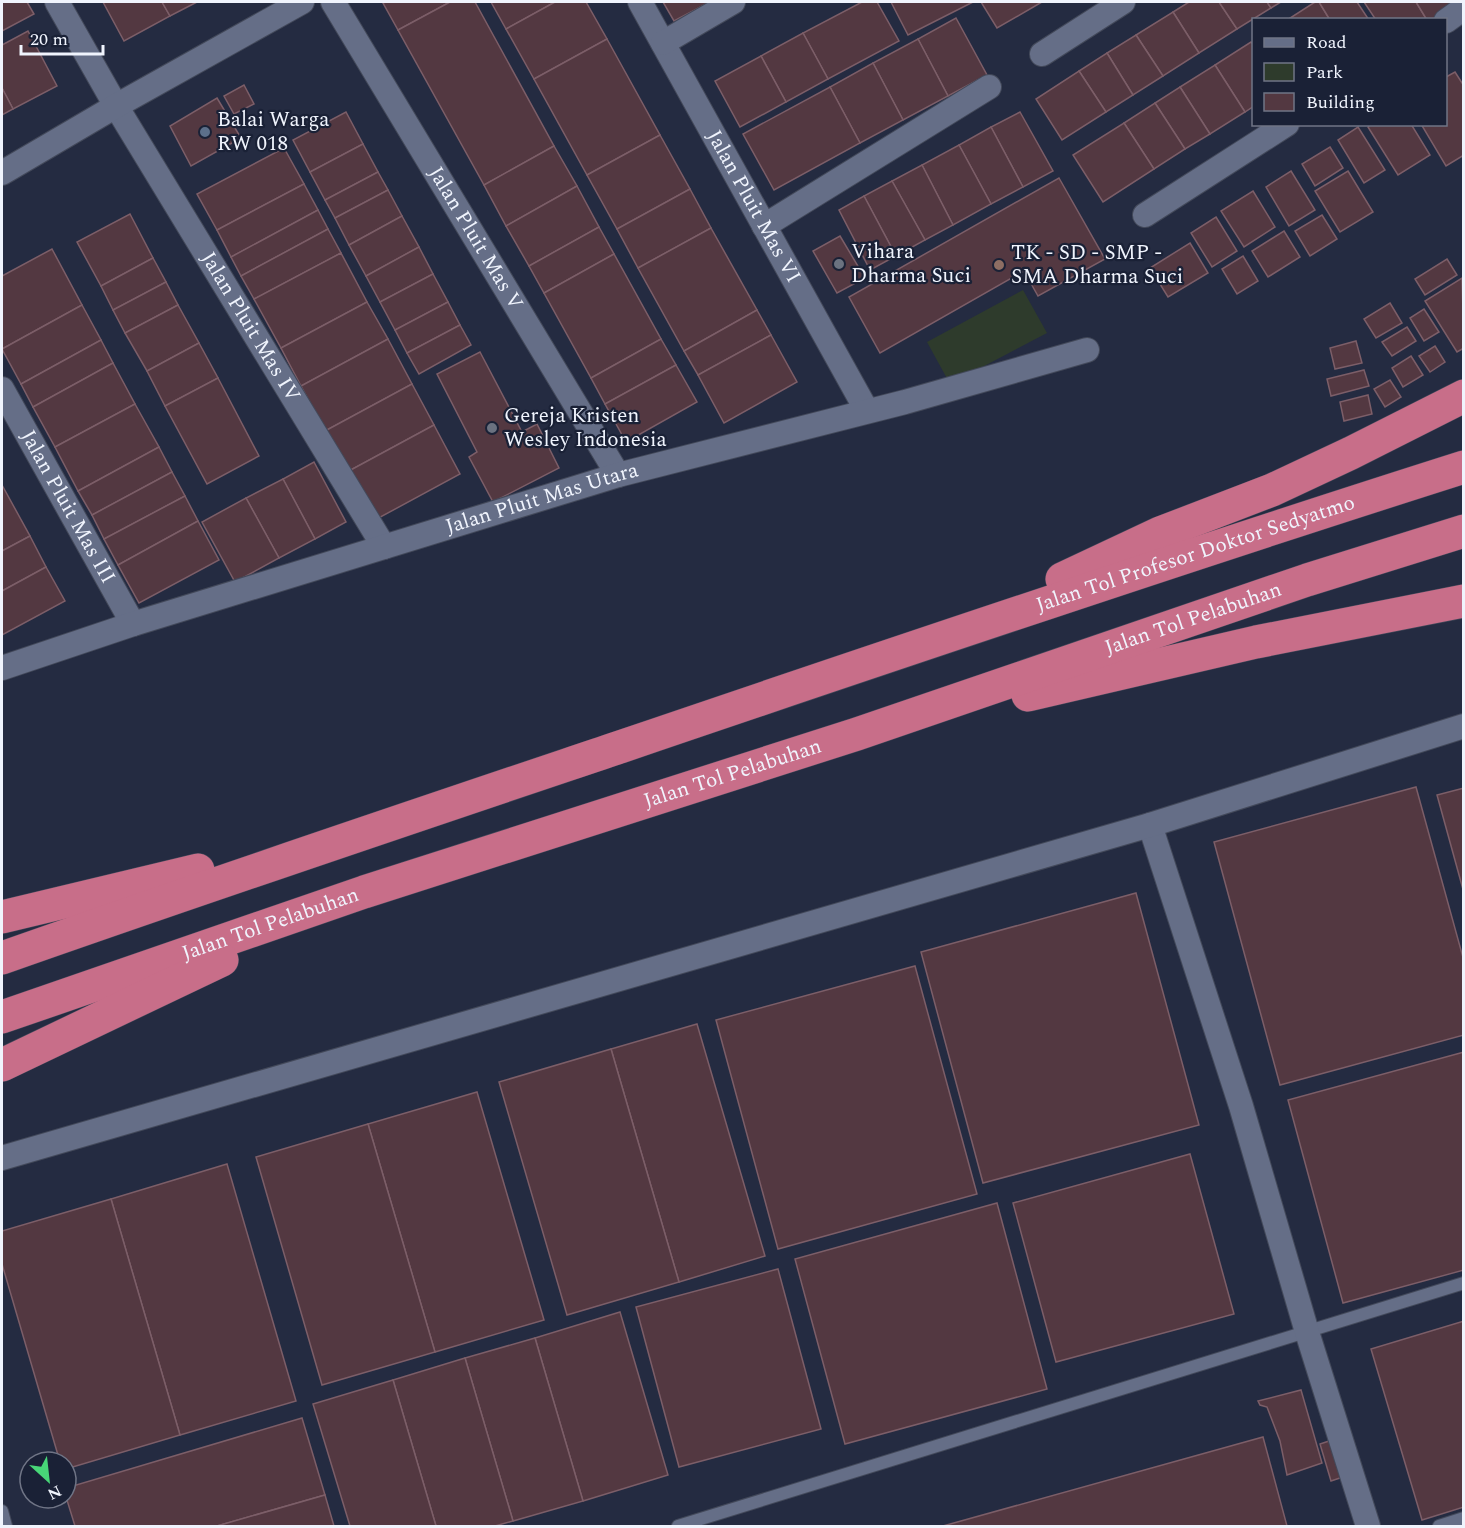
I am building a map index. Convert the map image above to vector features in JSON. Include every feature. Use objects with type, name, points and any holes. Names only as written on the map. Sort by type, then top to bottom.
[{"type":"highway","points":[[2,958],[928,642],[1160,533],[1272,490],[1464,396]]},
{"type":"highway","name":"Jalan Tol Profesor Doktor Sedyatmo","points":[[928,642],[1464,467]]},
{"type":"highway","name":"Jalan Tol Pelabuhan","points":[[2,1017],[364,892],[857,734],[1307,580],[1464,531]]},
{"type":"highway","points":[[857,734],[1256,642],[1464,601]]},
{"type":"highway","points":[[2,917],[406,819]]},
{"type":"highway","points":[[2,1065],[364,892]]},
{"type":"street","name":"Jalan Pluit Mas IV","points":[[57,2],[116,106],[384,547]]},
{"type":"street","points":[[2,173],[302,2]]},
{"type":"street","name":"Jalan Pluit Mas V","points":[[333,2],[618,475]]},
{"type":"street","name":"Jalan Pluit Mas VI","points":[[640,2],[867,411]]},
{"type":"street","points":[[663,44],[733,2]]},
{"type":"street","points":[[1042,54],[1123,2]]},
{"type":"street","points":[[1447,20],[1464,8]]},
{"type":"street","points":[[764,226],[989,87]]},
{"type":"street","points":[[1145,215],[1284,126]]},
{"type":"street","name":"Jalan Pluit Mas Utara","points":[[2,668],[133,624],[618,475],[905,402],[1087,350]]},
{"type":"street","name":"Jalan Pluit Mas III","points":[[2,389],[133,624]]},
{"type":"street","points":[[2,1158],[1150,825],[1464,726]]},
{"type":"street","points":[[1150,825],[1240,1106],[1368,1527]]},
{"type":"lane","points":[[678,1527],[1464,1283]]},
{"type":"lane","points":[[2,1511],[6,1527]]},
{"type":"lane","points":[[1439,1527],[1464,1518]]},
{"type":"green space","points":[[1023,290],[1047,333],[950,384],[927,342]]},
{"type":"building","points":[[2,2],[27,2],[34,14],[2,31]]},
{"type":"building","points":[[103,2],[162,2],[170,16],[124,41]]},
{"type":"building","points":[[162,2],[197,2],[170,16]]},
{"type":"building","points":[[450,2],[398,30],[383,3]]},
{"type":"building","points":[[450,2],[475,2],[554,146],[484,185],[398,30]]},
{"type":"building","points":[[491,2],[555,2],[506,29]]},
{"type":"building","points":[[555,2],[586,2],[607,39],[534,79],[506,29]]},
{"type":"building","points":[[663,2],[710,2],[674,21]]},
{"type":"building","points":[[862,2],[877,2],[899,41],[828,79],[803,33]]},
{"type":"building","points":[[891,2],[973,2],[908,35]]},
{"type":"building","points":[[981,2],[1042,2],[997,28]]},
{"type":"building","points":[[1189,2],[1219,2],[1237,29],[1199,53],[1173,12]]},
{"type":"building","points":[[1219,2],[1267,2],[1271,8],[1237,29]]},
{"type":"building","points":[[1267,2],[1281,2],[1271,8]]},
{"type":"building","points":[[1315,2],[1319,2],[1329,18],[1290,18]]},
{"type":"building","points":[[1319,2],[1357,2],[1368,18],[1329,18]]},
{"type":"building","points":[[1364,2],[1416,2],[1426,18],[1375,18]]},
{"type":"building","points":[[1416,2],[1464,2],[1441,18],[1426,18]]},
{"type":"building","points":[[1173,12],[1199,53],[1163,76],[1136,35]]},
{"type":"building","points":[[956,18],[987,75],[948,96],[918,39]]},
{"type":"building","points":[[28,31],[57,86],[13,109],[2,88],[2,45]]},
{"type":"building","points":[[803,33],[828,79],[786,102],[761,56]]},
{"type":"building","points":[[1136,35],[1163,76],[1133,95],[1107,53]]},
{"type":"building","points":[[607,39],[660,135],[587,175],[534,79]]},
{"type":"building","points":[[918,39],[948,96],[903,120],[873,63]]},
{"type":"building","points":[[1252,43],[1252,107],[1245,112],[1215,65]]},
{"type":"building","points":[[1107,53],[1133,95],[1106,112],[1079,71]]},
{"type":"building","points":[[761,56],[786,102],[740,127],[715,81]]},
{"type":"building","points":[[873,63],[903,120],[860,143],[830,87]]},
{"type":"building","points":[[1215,65],[1245,112],[1210,134],[1180,87]]},
{"type":"building","points":[[1079,71],[1106,112],[1062,140],[1036,99]]},
{"type":"building","points":[[1455,72],[1464,86],[1464,155],[1446,166],[1422,126],[1447,126],[1447,76]]},
{"type":"building","points":[[244,85],[254,104],[234,114],[224,96]]},
{"type":"building","points":[[830,87],[860,143],[774,190],[743,134]]},
{"type":"building","points":[[1180,87],[1210,134],[1185,149],[1155,103]]},
{"type":"building","points":[[2,88],[13,109],[2,115]]},
{"type":"building","name":"Balai Warga RW 018","points":[[217,98],[241,138],[191,166],[170,126]]},
{"type":"building","points":[[1155,103],[1185,149],[1154,169],[1124,123]]},
{"type":"building","points":[[346,112],[363,144],[310,172],[293,140]]},
{"type":"building","points":[[1020,112],[1053,171],[1023,187],[991,127]]},
{"type":"building","points":[[1124,123],[1154,169],[1103,202],[1073,155]]},
{"type":"building","points":[[1412,126],[1430,155],[1398,175],[1368,127]]},
{"type":"building","points":[[991,127],[1023,187],[991,204],[959,145]]},
{"type":"building","points":[[1358,127],[1385,170],[1364,183],[1338,140]]},
{"type":"building","points":[[660,135],[690,189],[617,229],[587,175]]},
{"type":"building","points":[[363,144],[378,172],[325,200],[310,172]]},
{"type":"building","points":[[959,145],[991,204],[953,225],[922,165]]},
{"type":"building","points":[[554,146],[577,186],[506,226],[484,185]]},
{"type":"building","points":[[1330,147],[1343,168],[1315,186],[1302,164]]},
{"type":"building","points":[[284,148],[304,184],[217,230],[197,194]]},
{"type":"building","points":[[922,165],[953,225],[925,240],[892,181]]},
{"type":"building","points":[[1291,171],[1315,210],[1289,226],[1266,187]]},
{"type":"building","points":[[1348,171],[1373,212],[1340,232],[1315,191]]},
{"type":"building","points":[[378,172],[388,190],[335,218],[325,200]]},
{"type":"building","name":"TK - SD - SMP - SMA Dharma Suci","points":[[1059,178],[1105,259],[1038,296],[1024,271],[880,353],[849,297]]},
{"type":"building","points":[[892,181],[925,240],[896,256],[864,196]]},
{"type":"building","points":[[304,184],[318,210],[231,257],[217,230]]},
{"type":"building","points":[[577,186],[599,227],[529,266],[506,226]]},
{"type":"building","points":[[690,189],[711,228],[638,268],[617,229]]},
{"type":"building","points":[[388,190],[402,216],[349,245],[335,218]]},
{"type":"building","points":[[1253,191],[1275,227],[1244,247],[1221,211]]},
{"type":"building","points":[[864,196],[896,256],[870,270],[839,210]]},
{"type":"building","points":[[318,210],[328,229],[241,276],[231,257]]},
{"type":"building","points":[[130,214],[153,258],[101,286],[77,242]]},
{"type":"building","points":[[1322,215],[1337,239],[1310,256],[1295,231]]},
{"type":"building","points":[[402,216],[419,247],[366,276],[349,245]]},
{"type":"building","points":[[1216,217],[1237,251],[1212,267],[1191,233]]},
{"type":"building","points":[[599,227],[614,254],[544,293],[529,266]]},
{"type":"building","points":[[711,228],[757,310],[684,351],[638,268]]},
{"type":"building","points":[[328,229],[341,253],[254,299],[241,276]]},
{"type":"building","points":[[1284,231],[1300,257],[1268,277],[1252,251]]},
{"type":"building","name":"Vihara Dharma Suci","points":[[840,236],[865,278],[837,293],[813,251]]},
{"type":"building","points":[[1190,243],[1208,273],[1168,297],[1150,268]]},
{"type":"building","points":[[419,247],[433,274],[380,302],[366,276]]},
{"type":"building","points":[[52,249],[82,305],[2,349],[2,276]]},
{"type":"building","points":[[341,253],[367,302],[281,348],[254,299]]},
{"type":"building","points":[[614,254],[661,339],[591,378],[544,293]]},
{"type":"building","points":[[1243,256],[1258,281],[1237,294],[1222,269]]},
{"type":"building","points":[[153,258],[166,282],[113,310],[101,286]]},
{"type":"building","points":[[1447,259],[1457,275],[1425,295],[1415,279]]},
{"type":"building","points":[[433,274],[448,302],[395,330],[380,302]]},
{"type":"building","points":[[1462,278],[1464,348],[1457,352],[1425,301]]},
{"type":"building","points":[[166,282],[178,305],[125,333],[113,310]]},
{"type":"building","points":[[367,302],[388,339],[301,386],[281,348]]},
{"type":"building","points":[[448,302],[460,325],[407,353],[395,330]]},
{"type":"building","points":[[1390,303],[1402,323],[1376,338],[1364,319]]},
{"type":"building","points":[[82,305],[101,340],[21,384],[2,349]]},
{"type":"building","points":[[178,305],[199,343],[147,371],[125,333]]},
{"type":"building","points":[[1424,309],[1439,332],[1424,341],[1410,318]]},
{"type":"building","points":[[757,310],[771,335],[698,375],[684,351]]},
{"type":"building","points":[[460,325],[471,345],[419,374],[407,353]]},
{"type":"building","points":[[1407,327],[1416,341],[1392,356],[1382,342]]},
{"type":"building","points":[[771,335],[797,382],[724,423],[698,375]]},
{"type":"building","points":[[388,339],[412,384],[325,431],[301,386]]},
{"type":"building","points":[[661,339],[676,365],[605,404],[591,378]]},
{"type":"building","points":[[101,340],[113,363],[33,407],[21,384]]},
{"type":"building","points":[[1356,341],[1362,363],[1335,369],[1330,348]]},
{"type":"building","points":[[199,343],[218,378],[165,406],[147,371]]},
{"type":"building","points":[[1435,346],[1445,362],[1430,372],[1419,356]]},
{"type":"building","name":"Gereja Kristen Wesley Indonesia","points":[[480,352],[522,432],[537,424],[559,468],[493,502],[469,457],[477,452],[437,374]]},
{"type":"building","points":[[1411,356],[1423,375],[1403,387],[1392,368]]},
{"type":"building","points":[[113,363],[135,404],[55,447],[33,407]]},
{"type":"building","points":[[676,365],[697,402],[626,442],[605,404]]},
{"type":"building","points":[[1364,370],[1369,386],[1331,396],[1327,379]]},
{"type":"building","points":[[218,378],[259,456],[207,484],[165,406]]},
{"type":"building","points":[[1390,380],[1401,397],[1385,407],[1374,389]]},
{"type":"building","points":[[412,384],[434,425],[347,472],[325,431]]},
{"type":"building","points":[[1368,395],[1372,414],[1344,421],[1340,402]]},
{"type":"building","points":[[135,404],[159,447],[78,491],[55,447]]},
{"type":"building","points":[[434,425],[460,474],[373,521],[347,472]]},
{"type":"building","points":[[159,447],[172,472],[92,515],[78,491]]},
{"type":"building","points":[[314,462],[346,522],[315,539],[283,479]]},
{"type":"building","points":[[172,472],[185,496],[104,539],[92,515]]},
{"type":"building","points":[[283,479],[315,539],[279,558],[246,498]]},
{"type":"building","points":[[2,485],[30,536],[2,551]]},
{"type":"building","points":[[185,496],[198,521],[118,565],[104,539]]},
{"type":"building","points":[[246,498],[279,558],[235,582],[202,522]]},
{"type":"building","points":[[198,521],[219,560],[139,603],[118,565]]},
{"type":"building","points":[[30,536],[46,567],[2,591],[2,551]]},
{"type":"building","points":[[46,567],[65,601],[2,635],[2,591]]},
{"type":"building","points":[[1416,787],[1464,961],[1464,1035],[1280,1085],[1214,842]]},
{"type":"building","points":[[1464,788],[1464,893],[1437,795]]},
{"type":"building","points":[[1136,893],[1199,1125],[983,1183],[921,952]]},
{"type":"building","points":[[915,966],[977,1194],[778,1249],[716,1020]]},
{"type":"building","points":[[697,1024],[765,1256],[679,1282],[611,1049]]},
{"type":"building","points":[[611,1049],[679,1282],[567,1315],[499,1082]]},
{"type":"building","points":[[1464,1052],[1464,1270],[1343,1303],[1288,1100]]},
{"type":"building","points":[[477,1092],[544,1320],[435,1352],[368,1124]]},
{"type":"building","points":[[368,1124],[435,1352],[322,1385],[256,1157]]},
{"type":"building","points":[[1190,1154],[1234,1314],[1056,1362],[1013,1203]]},
{"type":"building","points":[[227,1164],[296,1401],[180,1435],[111,1199]]},
{"type":"building","points":[[111,1199],[180,1435],[78,1465],[78,1450],[56,1450],[2,1264],[2,1231]]},
{"type":"building","points":[[997,1203],[1047,1389],[845,1444],[795,1259]]},
{"type":"building","points":[[778,1269],[821,1429],[679,1467],[636,1307]]},
{"type":"building","points":[[620,1312],[668,1475],[583,1501],[535,1338]]},
{"type":"building","points":[[1464,1321],[1464,1507],[1422,1520],[1371,1349]]},
{"type":"building","points":[[535,1338],[583,1501],[513,1521],[465,1358]]},
{"type":"building","points":[[465,1358],[513,1521],[495,1526],[436,1526],[393,1380]]},
{"type":"building","points":[[393,1380],[436,1526],[350,1526],[313,1404]]},
{"type":"building","points":[[1301,1390],[1322,1463],[1287,1475],[1280,1441],[1267,1407],[1260,1405],[1258,1401]]},
{"type":"building","points":[[302,1418],[325,1495],[217,1526],[75,1526],[70,1510],[78,1510],[78,1484]]},
{"type":"building","points":[[1263,1437],[1287,1526],[943,1526]]},
{"type":"building","points":[[1332,1440],[1343,1477],[1331,1481],[1320,1444]]},
{"type":"building","points":[[325,1495],[334,1526],[217,1526]]},
{"type":"place","name":"Balai Warga RW 018","points":[[205,132]]},
{"type":"place","name":"Vihara Dharma Suci","points":[[839,264]]},
{"type":"place","name":"TK - SD - SMP - SMA Dharma Suci","points":[[999,265]]},
{"type":"place","name":"Gereja Kristen Wesley Indonesia","points":[[492,428]]}]
